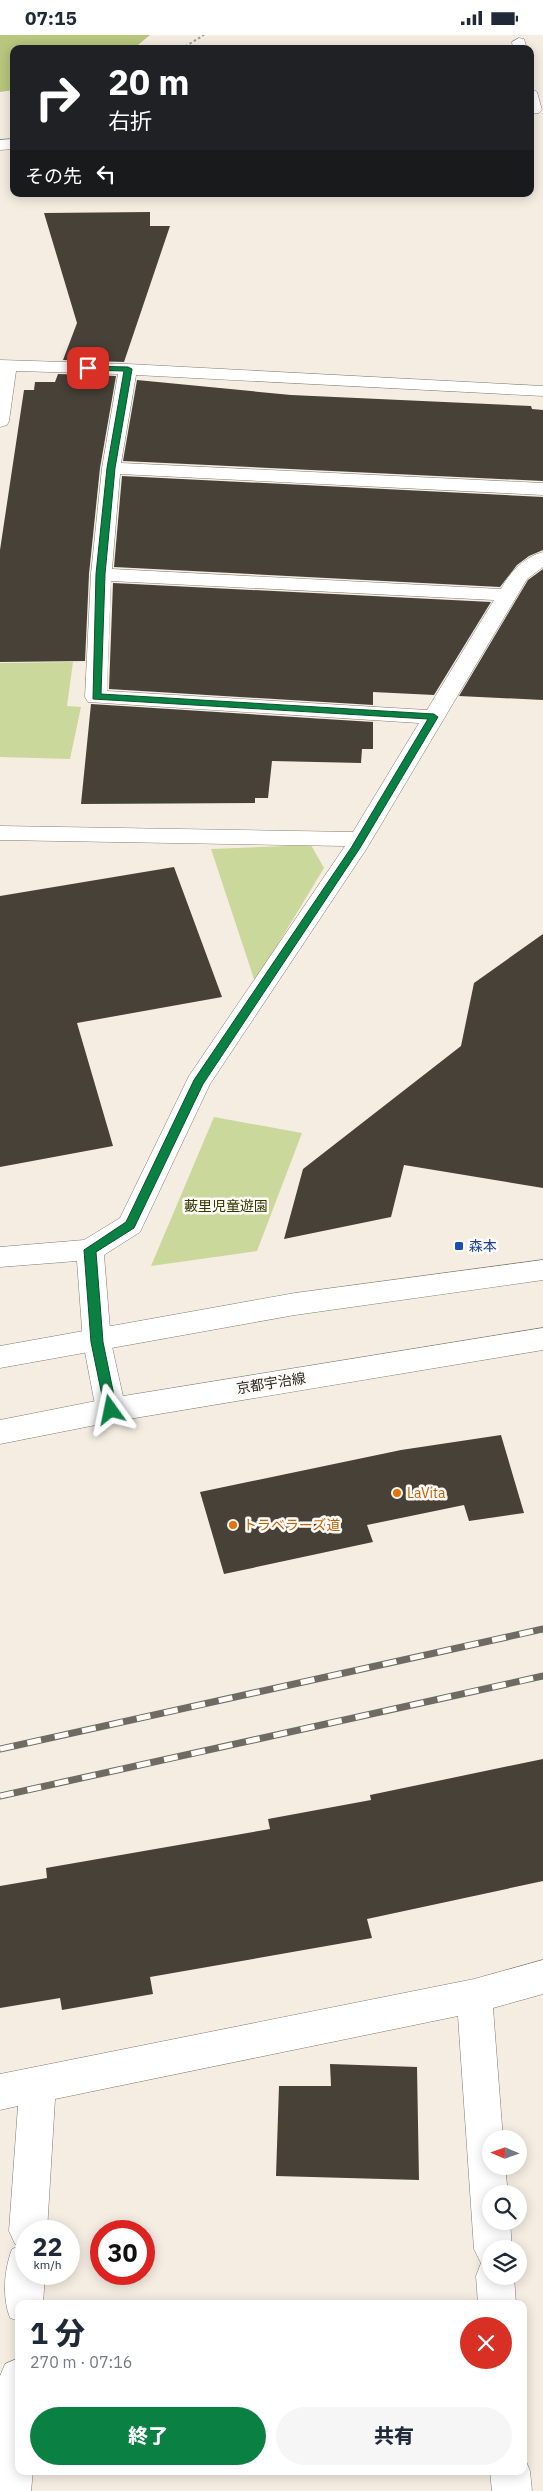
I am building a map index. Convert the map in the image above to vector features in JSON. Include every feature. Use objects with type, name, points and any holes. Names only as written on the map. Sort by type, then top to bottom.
[{"type":"street","points":[[0,421],[4,366],[128,369],[543,391]]},
{"type":"street","points":[[128,369],[111,468],[101,574],[96,697],[434,717]]},
{"type":"street","points":[[111,468],[543,489]]},
{"type":"street","points":[[0,1257],[90,1250],[130,1225],[198,1083],[360,839],[519,575],[543,558]]},
{"type":"street","points":[[101,574],[508,595]]},
{"type":"street","points":[[0,833],[360,839]]},
{"type":"street","points":[[90,1250],[97,1342],[111,1410]]},
{"type":"street","points":[[0,1357],[97,1342],[213,1318],[543,1269]]},
{"type":"street","name":"京都宇治線","points":[[0,1432],[111,1410],[543,1339]]},
{"type":"street","points":[[0,2092],[474,1996],[543,1977]]},
{"type":"street","points":[[474,1996],[492,2240]]},
{"type":"street","points":[[29,2220],[38,2084]]},
{"type":"street","points":[[24,2300],[25,2285]]},
{"type":"street","points":[[496,2285],[497,2300]]},
{"type":"street","points":[[11,2491],[15,2434]]},
{"type":"street","points":[[510,2475],[512,2491]]},
{"type":"path","points":[[188,45],[204,35]]},
{"type":"green space","points":[[0,35],[150,35],[138,45],[10,45],[10,91],[0,92]]},
{"type":"green space","points":[[73,662],[67,706],[81,707],[70,759],[0,757],[0,663]]},
{"type":"green space","points":[[311,845],[324,868],[255,982],[211,849]]},
{"type":"green space","name":"藪里児童遊園","points":[[214,1117],[302,1133],[257,1251],[151,1266]]},
{"type":"building","points":[[150,212],[150,226],[170,226],[124,362],[63,360],[77,323],[44,213]]},
{"type":"building","points":[[58,374],[116,376],[100,468],[89,574],[85,661],[0,662],[0,550],[24,390],[34,390],[35,382],[55,382]]},
{"type":"building","points":[[137,380],[291,395],[531,406],[532,409],[543,410],[543,481],[123,461]]},
{"type":"building","points":[[122,476],[543,497],[543,550],[529,556],[517,565],[500,587],[114,567]]},
{"type":"building","points":[[543,569],[543,700],[459,696],[528,580]]},
{"type":"building","points":[[113,583],[491,602],[434,695],[373,692],[373,705],[109,689]]},
{"type":"building","points":[[91,704],[373,722],[373,749],[362,749],[361,763],[272,761],[268,798],[255,798],[255,803],[81,804]]},
{"type":"building","points":[[174,867],[222,997],[77,1023],[113,1146],[0,1167],[0,896]]},
{"type":"building","points":[[543,934],[543,1188],[404,1165],[391,1217],[284,1239],[303,1169],[461,1046],[474,983]]},
{"type":"building","points":[[501,1435],[524,1513],[469,1521],[464,1505],[367,1525],[373,1542],[224,1574],[200,1492],[401,1450]]},
{"type":"building","points":[[543,1759],[543,1881],[367,1919],[372,1938],[150,1977],[153,1994],[62,2010],[60,1998],[0,2008],[0,1886],[47,1878],[46,1868],[270,1829],[268,1819],[371,1800],[370,1795]]},
{"type":"building","points":[[330,2064],[417,2067],[419,2180],[276,2176],[279,2086],[331,2086]]},
{"type":"railway","points":[[0,1749],[543,1629]]},
{"type":"railway","points":[[0,1796],[543,1676]]},
{"type":"place","name":"森本","points":[[459,1246]]},
{"type":"place","name":"LaVita","points":[[397,1493]]},
{"type":"place","name":"トラベラーズ道","points":[[233,1525]]},
{"type":"route","points":[[88,368],[128,369],[111,468],[101,574],[96,697],[434,717],[355,848],[198,1083],[130,1225],[90,1250],[97,1342],[111,1410]]}]
